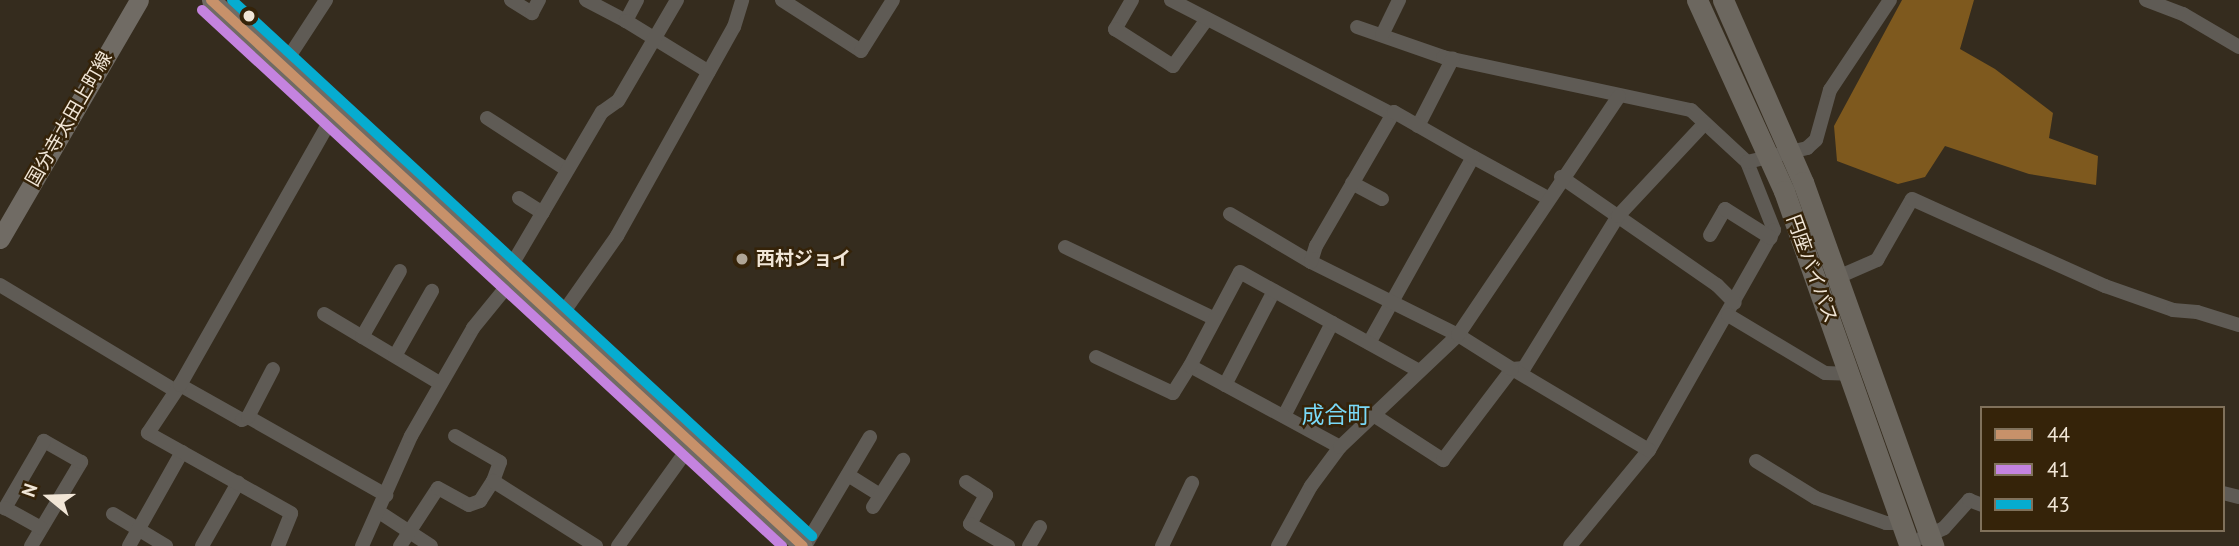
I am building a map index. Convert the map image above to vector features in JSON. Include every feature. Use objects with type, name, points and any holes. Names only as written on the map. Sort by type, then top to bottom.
[{"type":"highway","name":"円座バイパス","points":[[1697,0],[1780,155],[1838,277],[1931,540]]},
{"type":"highway","name":"円座バイパス","points":[[1723,0],[1780,155],[1905,540]]},
{"type":"main road","name":"国分寺太田上町線","points":[[0,239],[139,0]]},
{"type":"main road","points":[[211,0],[804,546]]},
{"type":"street","points":[[283,66],[326,0]]},
{"type":"street","points":[[511,0],[531,13],[539,0]]},
{"type":"street","points":[[586,0],[709,72]]},
{"type":"street","points":[[626,21],[637,0]]},
{"type":"street","points":[[362,546],[411,436],[473,328],[510,276],[602,111],[618,101],[677,0]]},
{"type":"street","points":[[558,320],[617,236],[734,27],[742,0]]},
{"type":"street","points":[[782,0],[861,51],[893,0]]},
{"type":"street","points":[[1132,0],[1115,29],[1173,66],[1207,19]]},
{"type":"street","points":[[1171,0],[1418,126],[1548,198]]},
{"type":"street","points":[[1382,35],[1399,0]]},
{"type":"street","points":[[1747,162],[1780,155],[1816,140],[1830,90],[1890,0]]},
{"type":"street","points":[[2147,0],[2183,14],[2239,47]]},
{"type":"street","points":[[1357,26],[1453,58],[1691,110],[1747,162],[1774,230],[1771,238],[1732,309],[1677,395],[1649,450],[1570,546]]},
{"type":"street","points":[[1418,126],[1453,58]]},
{"type":"street","points":[[1278,546],[1311,486],[1340,447],[1458,335],[1561,177],[1619,96]]},
{"type":"street","points":[[278,546],[291,513],[148,433],[177,388],[334,114]]},
{"type":"street","points":[[1311,262],[1392,114]]},
{"type":"street","points":[[487,118],[567,170]]},
{"type":"street","points":[[1372,414],[1443,460],[1512,369],[1524,368],[1618,216],[1704,124]]},
{"type":"street","points":[[1369,343],[1473,157]]},
{"type":"street","points":[[1561,177],[1618,216],[1732,309],[1825,373],[1850,374]]},
{"type":"street","points":[[1352,183],[1382,199]]},
{"type":"street","points":[[519,198],[543,213]]},
{"type":"street","points":[[1838,277],[1877,260],[1912,199],[2105,286],[2173,310],[2197,312],[2239,325]]},
{"type":"street","points":[[1710,234],[1725,209],[1771,238]]},
{"type":"street","points":[[1230,214],[1311,262],[1458,335],[1512,369],[1545,384],[1570,405],[1649,450]]},
{"type":"street","points":[[1065,247],[1215,319]]},
{"type":"street","points":[[362,337],[400,271]]},
{"type":"street","points":[[1096,357],[1172,393],[1190,366],[1240,272],[1419,371]]},
{"type":"street","points":[[0,285],[177,388],[242,420],[248,417],[273,369]]},
{"type":"street","points":[[395,356],[432,291]]},
{"type":"street","points":[[1225,385],[1274,291]]},
{"type":"street","points":[[324,314],[441,384]]},
{"type":"street","points":[[1284,416],[1332,323]]},
{"type":"street","points":[[1190,366],[1340,447]]},
{"type":"street","points":[[248,417],[386,495]]},
{"type":"street","points":[[400,546],[438,488],[469,505],[480,501],[493,481],[500,462],[455,436]]},
{"type":"street","points":[[804,546],[870,438]]},
{"type":"street","points":[[31,546],[81,462],[44,441],[5,508],[41,528]]},
{"type":"street","points":[[618,546],[646,500],[692,443]]},
{"type":"street","points":[[129,546],[182,452]]},
{"type":"street","points":[[848,475],[877,501],[903,460]]},
{"type":"street","points":[[1756,461],[1816,498],[1886,523],[1905,540],[1931,540],[1969,500],[1980,504]]},
{"type":"street","points":[[493,481],[596,546]]},
{"type":"street","points":[[966,482],[986,495],[970,524],[1001,544]]},
{"type":"street","points":[[202,546],[238,483]]},
{"type":"street","points":[[1163,546],[1192,483]]},
{"type":"street","points":[[379,512],[431,546]]},
{"type":"street","points":[[113,514],[166,546]]},
{"type":"street","points":[[1029,546],[1040,527]]},
{"type":"shaded area","points":[[1902,0],[1974,0],[1960,49],[1995,69],[2053,113],[2049,138],[2098,156],[2096,185],[2029,174],[1945,146],[1925,177],[1898,184],[1837,161],[1834,126]]},
{"type":"transit line","name":"44","points":[[211,0],[803,546]]},
{"type":"transit line","name":"43","points":[[232,0],[812,536]]},
{"type":"transit line","name":"41","points":[[202,10],[782,546]]},
{"type":"place","name":"西村ジョイ","points":[[742,259]]},
{"type":"district","name":"成合町","points":[[1336,415]]}]
